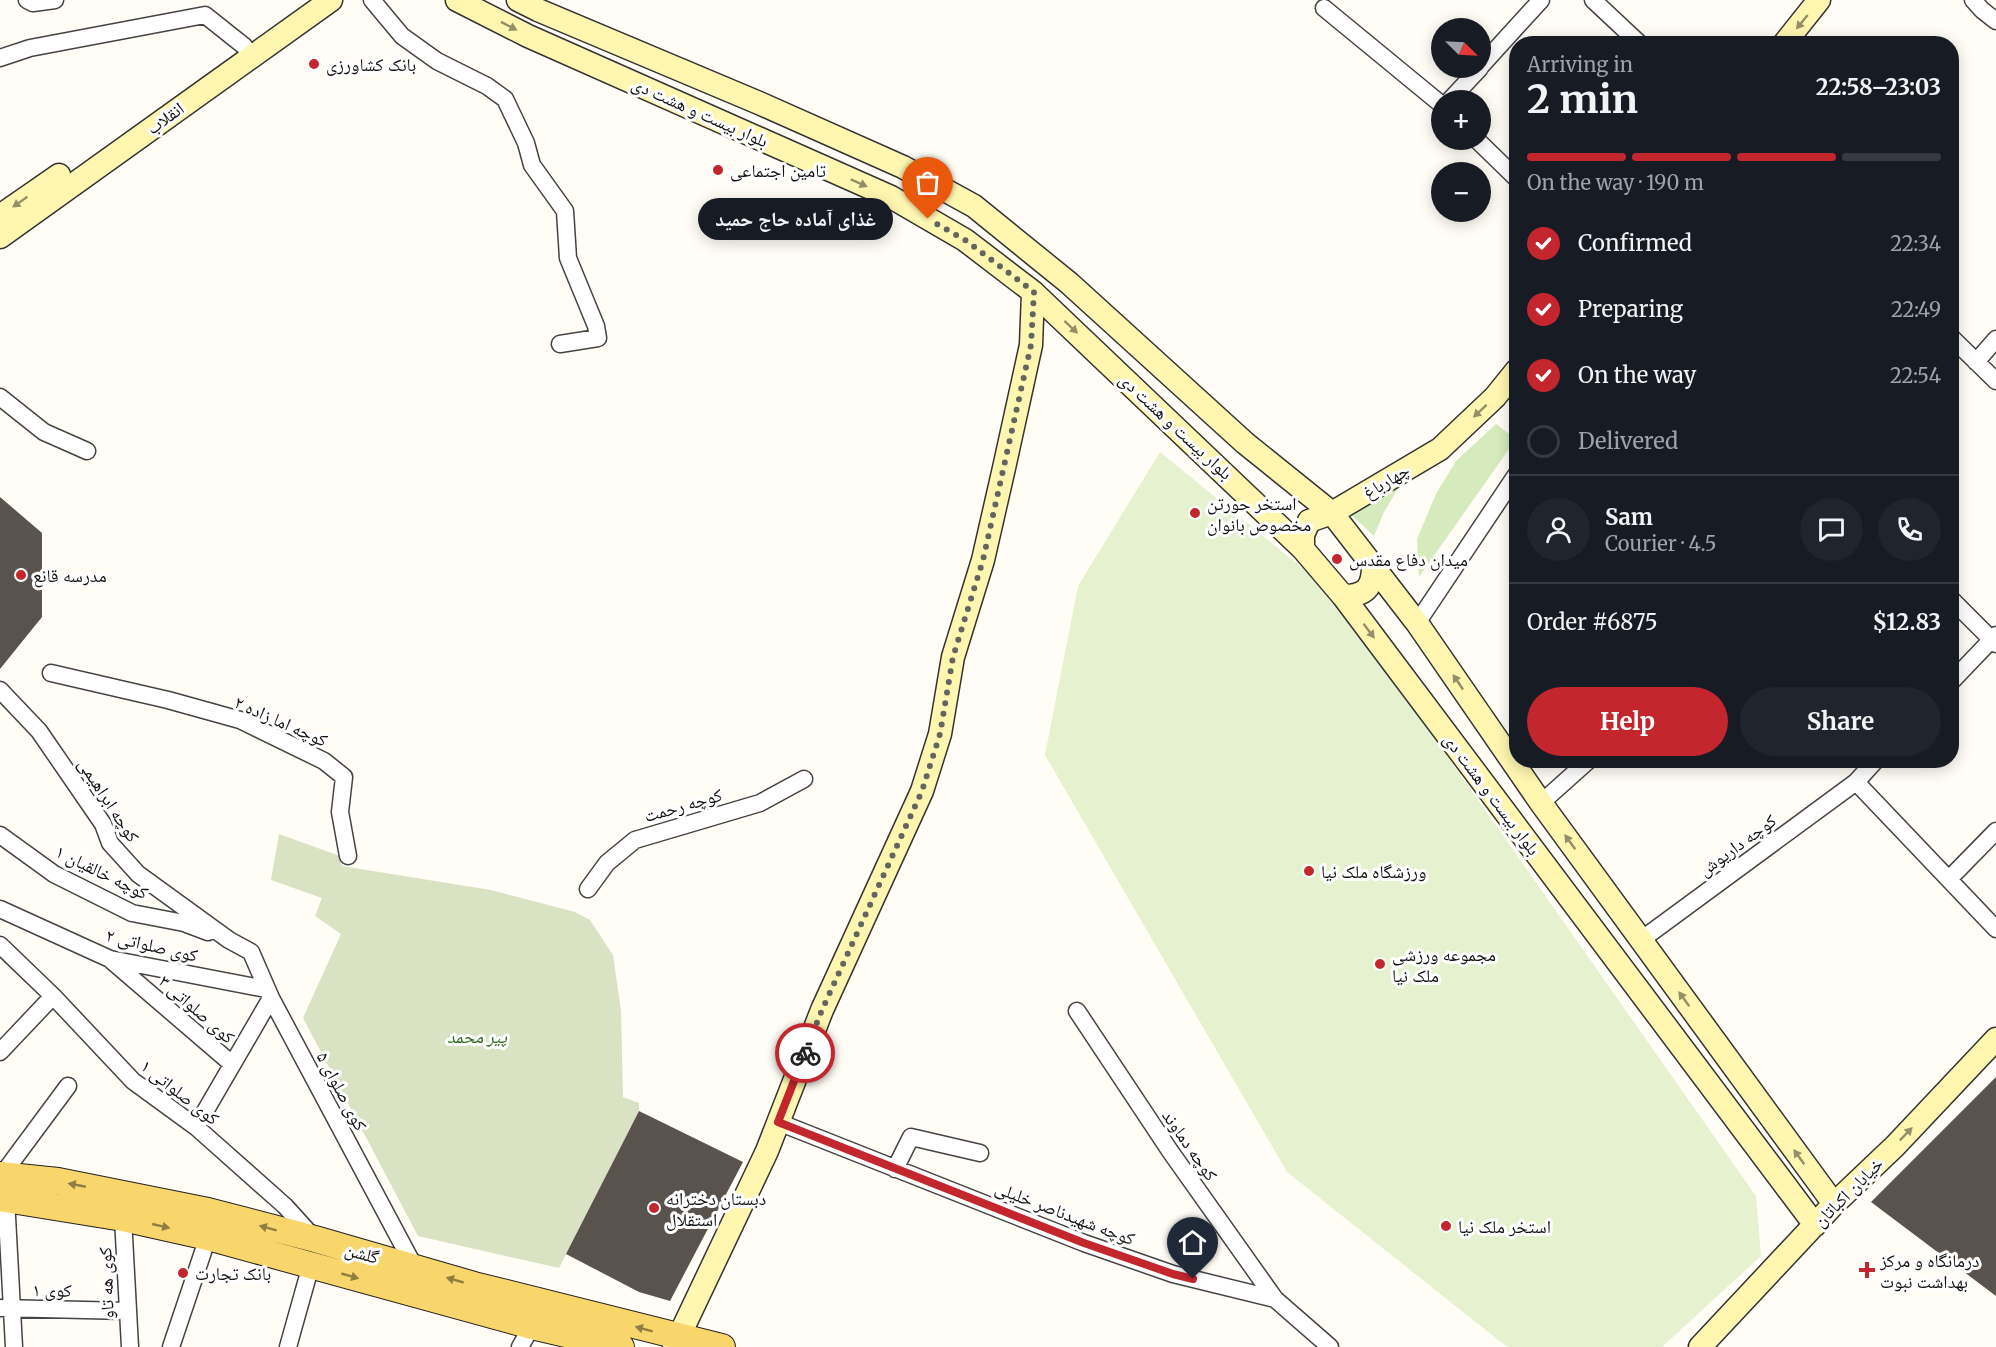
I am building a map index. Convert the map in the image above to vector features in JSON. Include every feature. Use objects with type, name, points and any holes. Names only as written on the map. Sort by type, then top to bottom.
[{"type":"main road","name":"انقلاب","points":[[0,237],[247,51],[309,0]]},
{"type":"main road","name":"انقلاب","points":[[0,216],[247,51],[330,0]]},
{"type":"main road","name":"بلوار بیست و هشت دی","points":[[457,0],[528,36],[891,197],[965,240],[1034,292],[1304,549],[1517,827],[1815,1225]]},
{"type":"main road","name":"بلوار بیست و هشت دی","points":[[518,0],[903,167],[974,206],[1070,283],[1245,443],[1332,513],[1417,623],[1509,757]]},
{"type":"main road","points":[[1791,36],[1820,0]]},
{"type":"main road","points":[[745,131],[759,104]]},
{"type":"main road","points":[[676,1342],[767,1151],[822,1010],[922,791],[940,734],[953,657],[983,560],[1031,345],[1034,292]]},
{"type":"main road","name":"چهارباغ","points":[[1304,549],[1303,535],[1309,521],[1332,513],[1440,448],[1495,397],[1509,380]]},
{"type":"main road","points":[[1222,469],[1245,443]]},
{"type":"main road","points":[[1342,596],[1363,593],[1370,585],[1373,566]]},
{"type":"main road","name":"بلوار بیست و هشت دی","points":[[1517,768],[1834,1204]]},
{"type":"main road","points":[[1517,827],[1517,817],[1522,808],[1531,803],[1541,803]]},
{"type":"main road","name":"خیابان اکباتان","points":[[1700,1347],[1834,1204],[1894,1146],[1996,1039]]},
{"type":"main road","name":"گلشن","points":[[2,1187],[58,1181],[156,1199],[315,1239],[676,1342],[722,1347]]},
{"type":"main road","name":"گلشن","points":[[2,1187],[208,1237],[311,1265],[526,1337],[621,1347]]},
{"type":"street","points":[[27,0],[33,3],[55,0]]},
{"type":"street","points":[[372,0],[402,36],[436,62],[487,86],[505,99],[526,143],[532,165],[565,211],[568,258],[596,326],[598,338],[560,344]]},
{"type":"street","points":[[1491,55],[1540,0]]},
{"type":"street","points":[[1593,0],[1632,36]]},
{"type":"street","points":[[1973,0],[1996,21]]},
{"type":"street","points":[[1324,8],[1431,96]]},
{"type":"street","points":[[0,58],[30,48],[205,15],[247,51]]},
{"type":"street","points":[[1459,90],[1470,78]]},
{"type":"street","points":[[1487,150],[1509,171]]},
{"type":"street","points":[[1976,362],[1996,339]]},
{"type":"street","points":[[1959,345],[1996,381]]},
{"type":"street","points":[[0,397],[44,432],[87,451]]},
{"type":"street","points":[[1417,623],[1509,485]]},
{"type":"street","points":[[1959,606],[1994,639],[1959,674]]},
{"type":"street","name":"کوچه اما زاده ۲","points":[[51,673],[168,700],[240,720],[324,761],[344,777],[340,812],[348,856]]},
{"type":"street","name":"کوچه ابراهیمی","points":[[0,690],[39,731],[103,824],[110,843],[138,874],[229,940]]},
{"type":"street","points":[[1541,803],[1580,768]]},
{"type":"street","name":"کوچه داریوش","points":[[1641,940],[1856,782],[1869,768]]},
{"type":"street","name":"کوچه رحمت","points":[[588,889],[607,863],[635,840],[760,803],[804,779]]},
{"type":"street","points":[[1856,782],[1996,929]]},
{"type":"street","points":[[1949,879],[1996,831]]},
{"type":"street","name":"کوچه خالقیان ۱","points":[[0,835],[54,874],[132,913],[184,923],[229,940]]},
{"type":"street","name":"کوی صلواتی ۲","points":[[0,909],[110,959],[269,994]]},
{"type":"street","name":"کوی صلوای ۵","points":[[229,940],[251,952],[269,994],[415,1268]]},
{"type":"street","name":"کوی صلواتی ۱","points":[[0,945],[53,996],[133,1081],[196,1127],[285,1206],[315,1239]]},
{"type":"street","name":"کوی صلواتی ۳","points":[[110,959],[232,1064]]},
{"type":"street","points":[[196,1127],[269,994]]},
{"type":"street","points":[[0,1052],[53,996]]},
{"type":"street","name":"کوچه دماوند","points":[[1077,1011],[1170,1151],[1275,1299]]},
{"type":"street","points":[[14,1347],[6,1308],[2,1187],[68,1086]]},
{"type":"street","name":"کوچه شهیدناصر خلیلی","points":[[778,1122],[1084,1243],[1173,1274],[1275,1299],[1330,1347]]},
{"type":"street","points":[[895,1169],[911,1137],[980,1153]]},
{"type":"street","name":"کوی هه تاو","points":[[123,1218],[130,1347]]},
{"type":"street","points":[[171,1347],[208,1237]]},
{"type":"street","points":[[288,1347],[311,1265]]},
{"type":"street","name":"کوی ۱","points":[[6,1308],[127,1311]]},
{"type":"green space","points":[[1496,424],[1509,434],[1509,449],[1419,577],[1417,539],[1436,494],[1456,461]]},
{"type":"green space","name":"مجموعه ورزشی ملک نیا","points":[[1160,452],[1332,592],[1756,1196],[1761,1256],[1662,1347],[1507,1347],[1287,1172],[1045,755],[1078,586]]},
{"type":"green space","points":[[1405,477],[1384,512],[1374,536],[1344,508]]},
{"type":"green space","name":"پیر محمد","points":[[279,834],[340,856],[342,866],[491,890],[575,912],[590,920],[613,955],[621,1011],[623,1097],[639,1103],[639,1111],[559,1268],[418,1236],[303,1018],[341,934],[315,916],[322,898],[271,880]]},
{"type":"building","name":"مدرسه قانع","points":[[0,497],[42,533],[42,617],[0,669]]},
{"type":"building","points":[[1996,1077],[1996,1296],[1871,1202]]},
{"type":"building","name":"دبستان دخترانه استقلال","points":[[639,1111],[743,1162],[670,1301],[639,1292],[566,1254]]},
{"type":"way so far","points":[[805,1053],[822,1010],[922,791],[940,734],[953,657],[983,560],[1031,345],[1034,292],[965,240],[928,219]]},
{"type":"place","name":"بانک کشاورزی","points":[[314,64]]},
{"type":"place","name":"تامین اجتماعی","points":[[718,170]]},
{"type":"place","name":"غذای آماده حاج حمید","points":[[928,219]]},
{"type":"place","name":"استخر حورتن مخصوص بانوان","points":[[1195,513]]},
{"type":"place","name":"میدان دفاع مقدس","points":[[1337,559]]},
{"type":"place","name":"مدرسه قانع","points":[[21,575]]},
{"type":"place","name":"ورزشگاه ملک نیا","points":[[1309,871]]},
{"type":"place","name":"مجموعه ورزشی ملک نیا","points":[[1380,964]]},
{"type":"place","name":"دبستان دخترانه استقلال","points":[[654,1208]]},
{"type":"place","name":"استخر ملک نیا","points":[[1446,1226]]},
{"type":"place","name":"درمانگاه و مرکز بهداشت نبوت","points":[[1867,1270]]},
{"type":"place","name":"بانک تجارت","points":[[183,1273]]},
{"type":"route","points":[[805,1053],[778,1122],[1084,1243],[1193,1279]]}]
